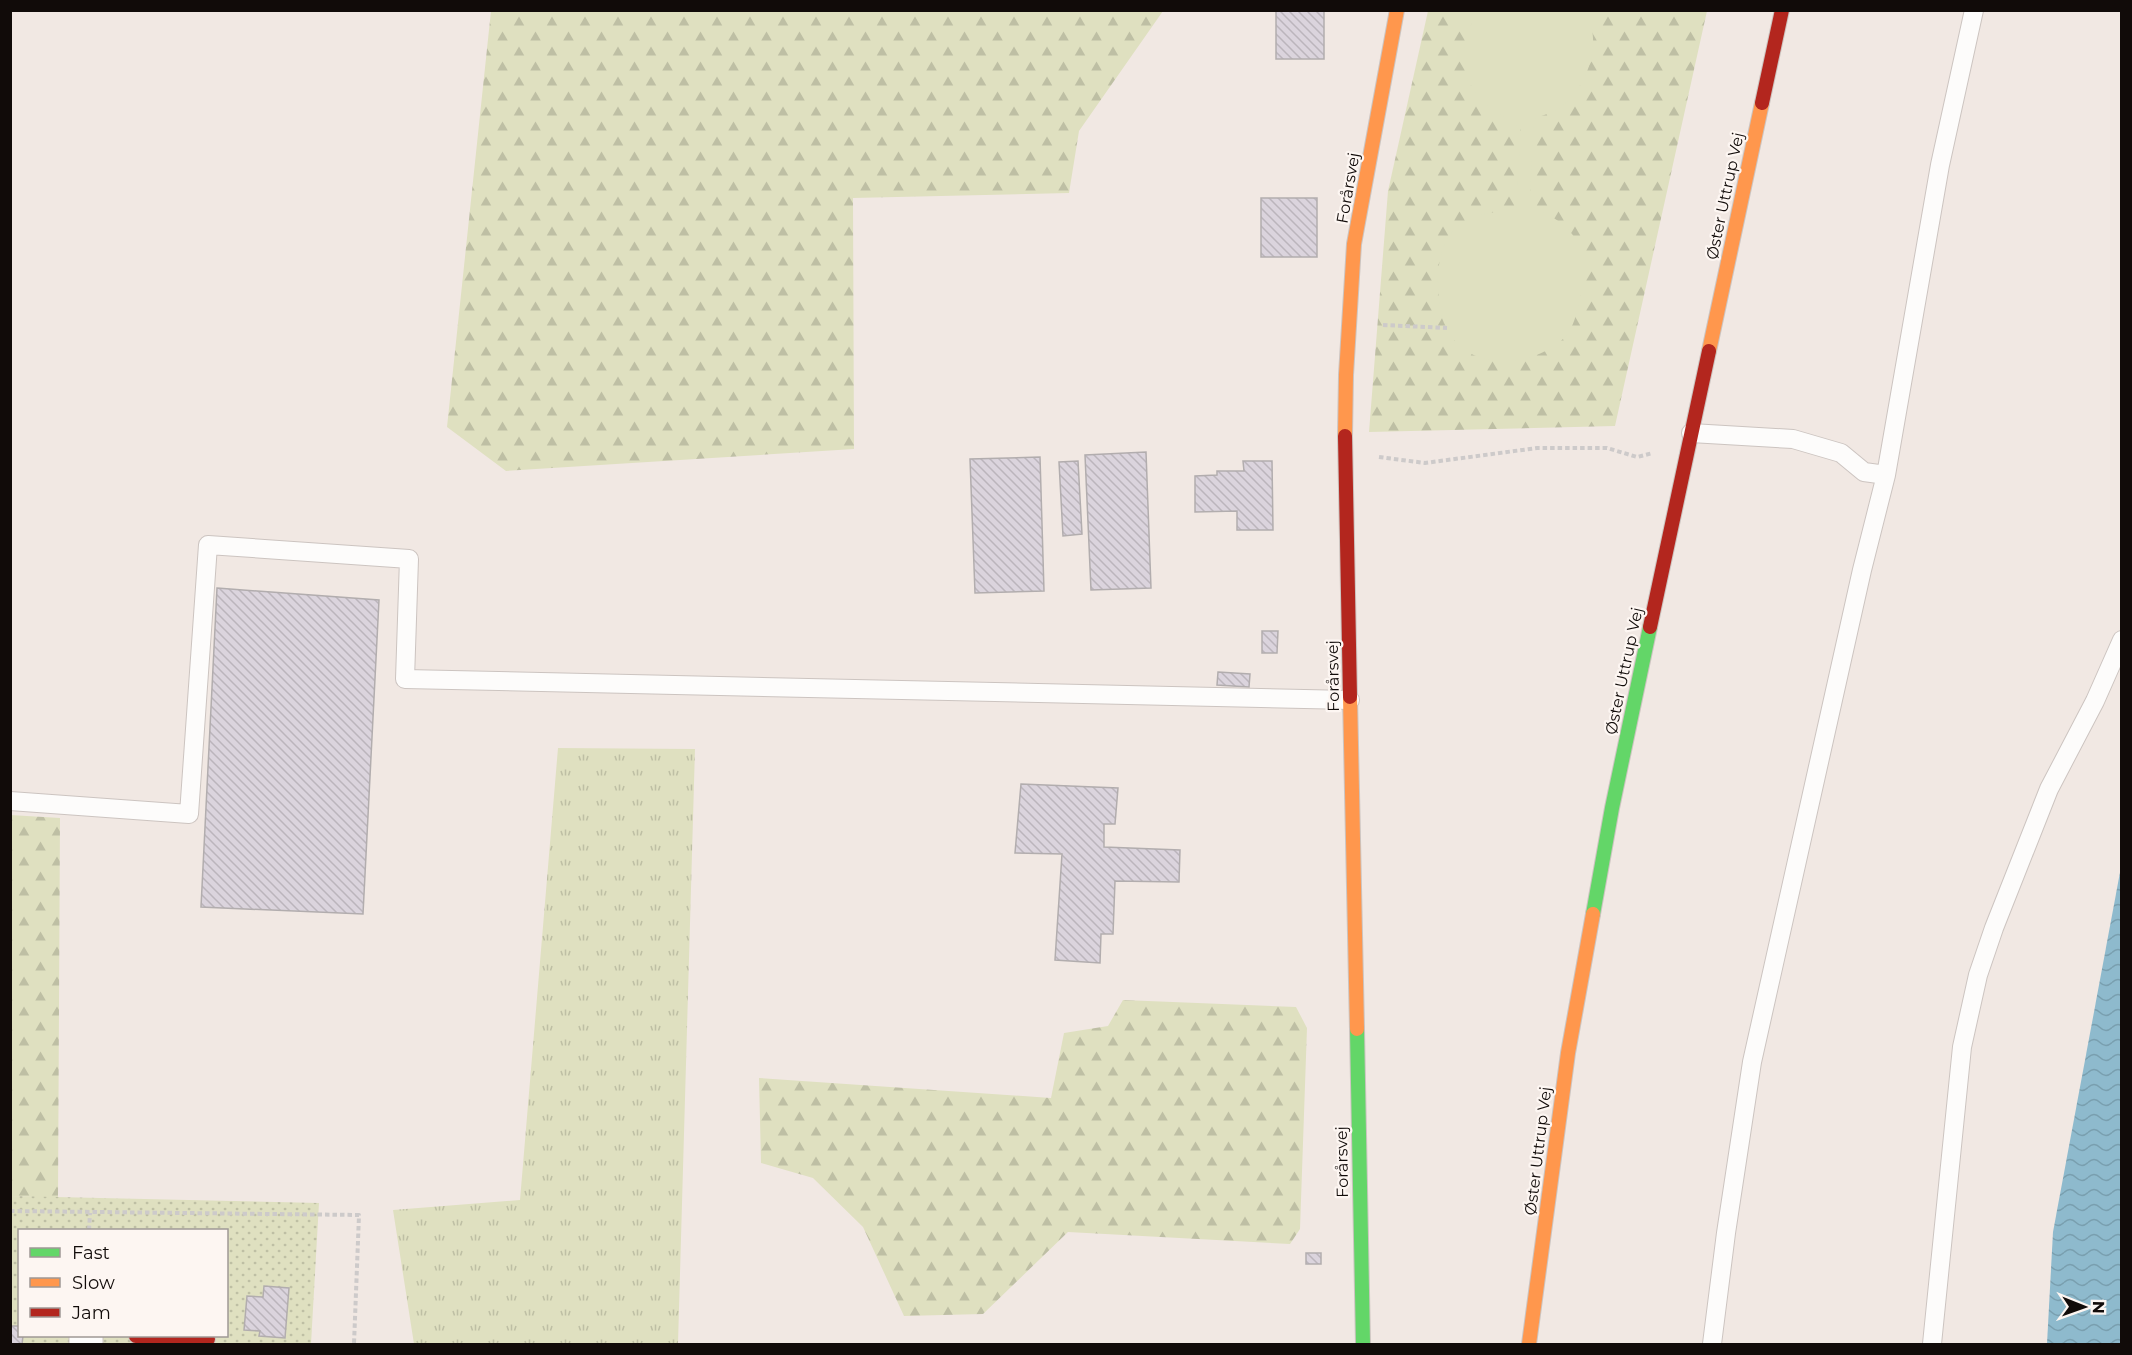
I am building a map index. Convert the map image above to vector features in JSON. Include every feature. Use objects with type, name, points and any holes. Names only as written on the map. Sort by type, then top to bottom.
[{"type":"street","name":"Forårsvej","points":[[1363,1344],[1345,453],[1354,244],[1397,10]]},
{"type":"street","name":"Øster Uttrup Vej","points":[[1529,1344],[1568,1053],[1612,808],[1690,433],[1782,10]]},
{"type":"street","points":[[172,1337],[208,1339]]},
{"type":"lane","points":[[1712,1344],[1752,1062],[1862,570],[1886,475],[1940,165],[1974,10]]},
{"type":"lane","points":[[1690,433],[1793,439],[1841,453],[1864,472],[1886,475]]},
{"type":"lane","points":[[10,801],[189,814],[208,545],[409,559],[405,679],[1350,700]]},
{"type":"lane","points":[[1932,1344],[1962,1047],[1978,975],[1994,928],[2049,789],[2095,701],[2121,639]]},
{"type":"path","points":[[1350,323],[1447,328]]},
{"type":"path","points":[[1345,453],[1425,463],[1537,448],[1607,448],[1637,457],[1656,452],[1690,433]]},
{"type":"path","points":[[10,1211],[359,1215],[354,1344]]},
{"type":"path","points":[[89,1229],[90,1213]]},
{"type":"green space","points":[[491,10],[1163,11],[1079,131],[1069,193],[853,198],[854,449],[506,471],[447,427]]},
{"type":"green space","points":[[1428,11],[1707,11],[1615,426],[1369,432],[1388,191]]},
{"type":"green space","points":[[1478,11],[1584,11],[1593,36],[1590,64],[1577,90],[1558,109],[1536,118],[1533,128],[1530,207],[1563,224],[1577,243],[1582,271],[1576,317],[1564,338],[1554,346],[1531,357],[1517,360],[1490,360],[1466,351],[1453,338],[1444,323],[1439,303],[1440,260],[1447,240],[1453,232],[1469,219],[1516,209],[1521,128],[1483,103],[1468,81],[1464,47],[1473,18]]},
{"type":"green space","points":[[558,748],[695,749],[678,1344],[414,1344],[393,1210],[520,1200]]},
{"type":"green space","points":[[10,815],[60,818],[58,1198],[11,1196]]},
{"type":"green space","points":[[1123,1000],[1296,1007],[1307,1028],[1300,1229],[1290,1244],[1068,1232],[983,1314],[904,1316],[863,1227],[813,1178],[761,1163],[759,1078],[1051,1098],[1064,1033],[1108,1026]]},
{"type":"green space","points":[[11,1196],[319,1203],[311,1344],[11,1344]]},
{"type":"water","points":[[2121,867],[2121,1344],[2047,1344],[2053,1232]]},
{"type":"building","points":[[1276,10],[1324,10],[1324,59],[1276,59]]},
{"type":"building","points":[[1261,198],[1317,198],[1317,257],[1261,257]]},
{"type":"building","points":[[1146,452],[1151,588],[1091,590],[1085,455]]},
{"type":"building","points":[[1040,457],[1044,591],[975,593],[970,459]]},
{"type":"building","points":[[1078,461],[1082,534],[1063,536],[1059,462]]},
{"type":"building","points":[[1243,461],[1272,461],[1273,530],[1237,530],[1237,511],[1195,512],[1195,476],[1217,475],[1217,471],[1244,471]]},
{"type":"building","points":[[217,588],[379,600],[363,914],[201,907]]},
{"type":"building","points":[[1262,631],[1278,631],[1277,653],[1262,653]]},
{"type":"building","points":[[1218,672],[1250,674],[1249,687],[1217,685]]},
{"type":"building","points":[[1021,784],[1118,788],[1115,824],[1104,824],[1104,847],[1180,850],[1179,882],[1115,881],[1113,934],[1101,934],[1100,963],[1055,960],[1062,854],[1015,853]]},
{"type":"building","points":[[1306,1253],[1321,1253],[1321,1264],[1306,1264]]},
{"type":"building","points":[[264,1286],[289,1288],[285,1338],[259,1336],[260,1331],[244,1330],[247,1296],[263,1297]]},
{"type":"building","points":[[10,1326],[18,1326],[18,1337],[23,1337],[22,1344],[10,1344]]},
{"type":"traffic: fast","points":[[1593,914],[1612,808],[1650,627]]},
{"type":"traffic: fast","points":[[1357,1029],[1363,1344]]},
{"type":"traffic: slow","points":[[1345,436],[1346,375],[1354,244],[1397,10]]},
{"type":"traffic: slow","points":[[1709,351],[1762,103]]},
{"type":"traffic: slow","points":[[1350,697],[1357,1029]]},
{"type":"traffic: slow","points":[[1529,1344],[1568,1053],[1593,914]]},
{"type":"traffic: jam","points":[[1762,103],[1782,10]]},
{"type":"traffic: jam","points":[[1650,627],[1709,351]]},
{"type":"traffic: jam","points":[[1345,436],[1350,697]]},
{"type":"traffic: jam","points":[[160,1337],[208,1339]]}]
